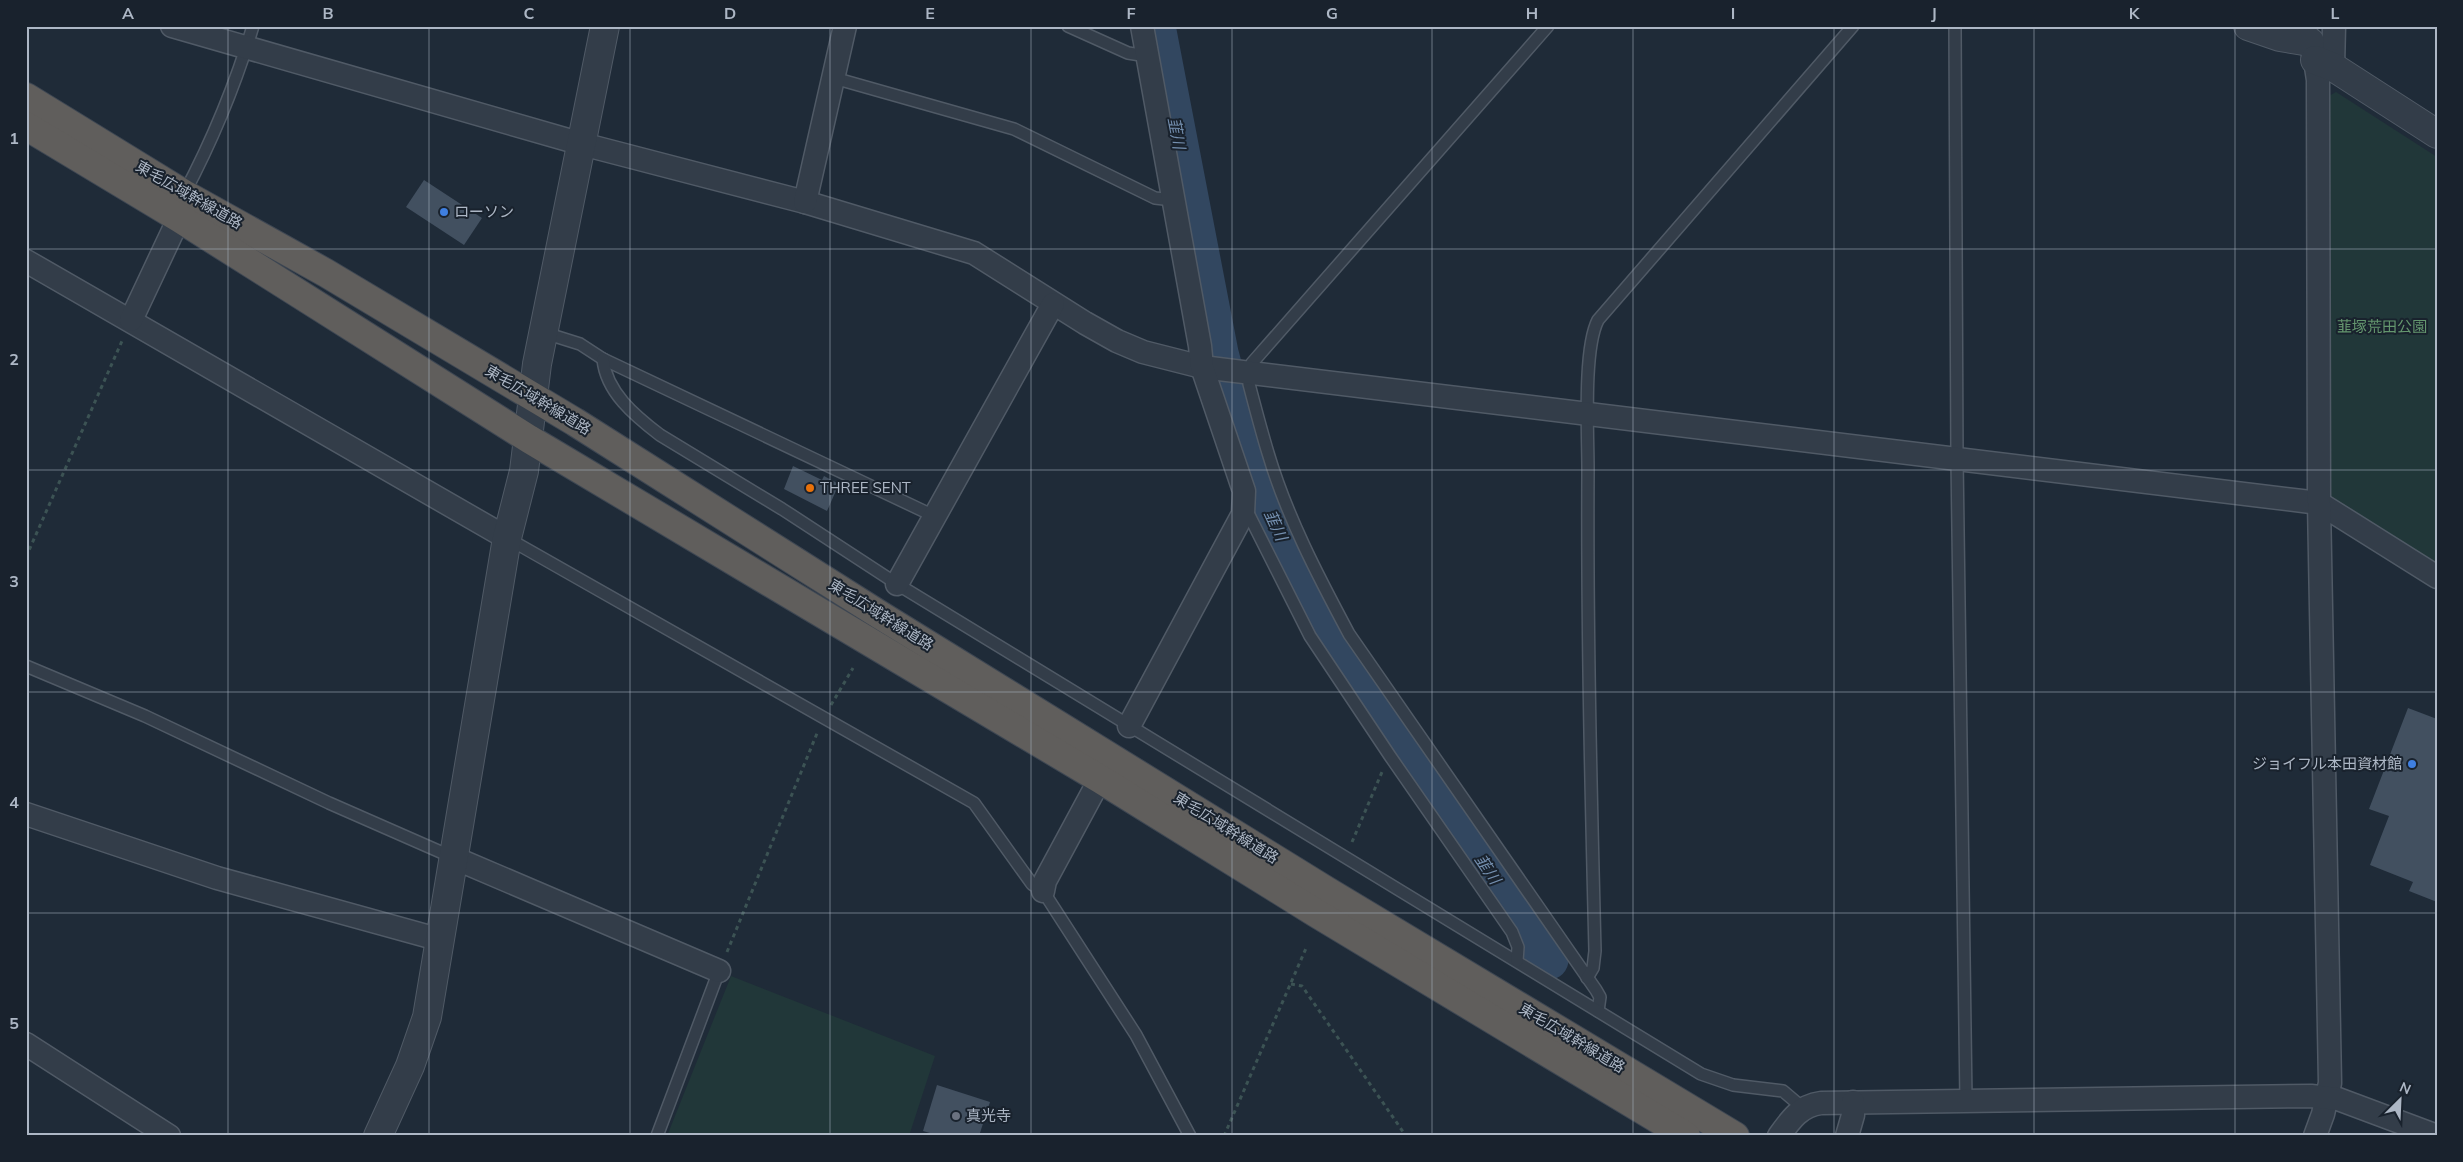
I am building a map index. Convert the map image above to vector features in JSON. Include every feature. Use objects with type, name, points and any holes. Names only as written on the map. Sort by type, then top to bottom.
[{"type":"highway","name":"東毛広域幹線道路","points":[[26,97],[182,206],[529,438],[1100,778],[1316,913],[1686,1136]]},
{"type":"highway","name":"東毛広域幹線道路","points":[[26,126],[182,206],[326,273],[533,397],[880,615],[1318,886],[1735,1136]]},
{"type":"street","points":[[172,26],[250,37],[582,144],[805,202],[974,253],[1053,304],[1109,336],[1143,352],[1206,367],[1243,372],[2319,503],[2437,577]]},
{"type":"street","points":[[378,1136],[410,1066],[424,1025],[441,940],[452,857],[507,538],[524,471],[537,364],[545,333],[605,26]]},
{"type":"street","points":[[805,202],[845,26]]},
{"type":"street","points":[[1129,726],[1242,514],[1244,491],[1200,346],[1142,26]]},
{"type":"street","points":[[2248,26],[2315,49],[2437,134]]},
{"type":"street","points":[[2315,1136],[2327,1097],[2330,1074],[2319,503],[2318,80],[2315,49],[2334,26]]},
{"type":"street","points":[[131,320],[182,206]]},
{"type":"street","points":[[26,261],[507,538]]},
{"type":"street","points":[[897,584],[1053,304]]},
{"type":"street","points":[[1043,891],[1045,881],[1100,778]]},
{"type":"street","points":[[26,814],[217,878],[441,940]]},
{"type":"street","points":[[452,857],[719,971]]},
{"type":"street","points":[[26,1044],[168,1136]]},
{"type":"street","points":[[1779,1136],[1790,1119],[1803,1108],[1821,1103],[2311,1096],[2338,1099],[2437,1136]]},
{"type":"street","points":[[1847,1136],[1853,1115],[1853,1102]]},
{"type":"lane","points":[[1068,26],[1128,53],[1147,56]]},
{"type":"lane","points":[[1548,26],[1243,372],[1249,384],[1268,455],[1285,500],[1311,561],[1349,634],[1600,997],[1598,1011]]},
{"type":"lane","points":[[1587,978],[1593,968],[1595,951],[1587,649],[1590,342],[1598,320],[1853,26]]},
{"type":"lane","points":[[1955,26],[1957,459],[1966,1100]]},
{"type":"lane","points":[[182,206],[250,37]]},
{"type":"lane","points":[[834,78],[1014,129],[1155,198],[1173,200]]},
{"type":"lane","points":[[545,333],[580,344],[603,359],[934,516]]},
{"type":"lane","points":[[603,359],[604,369],[613,388],[642,421],[660,435],[782,509],[897,584],[1708,1077],[1732,1085],[1783,1091],[1803,1108]]},
{"type":"lane","points":[[1242,514],[1249,515],[1310,636],[1390,756],[1512,932],[1518,947],[1516,961]]},
{"type":"lane","points":[[507,538],[974,803],[1032,884],[1043,891],[1136,1035],[1190,1136]]},
{"type":"lane","points":[[26,666],[145,716],[329,803],[452,857]]},
{"type":"lane","points":[[657,1136],[719,971]]},
{"type":"path","points":[[26,557],[131,320]]},
{"type":"path","points":[[719,971],[824,718],[853,668]]},
{"type":"path","points":[[1346,857],[1390,756]]},
{"type":"path","points":[[1224,1136],[1307,946]]},
{"type":"path","points":[[1291,984],[1302,986],[1406,1136]]},
{"type":"green space","name":"韮塚荒田公園","points":[[2336,92],[2437,157],[2437,567],[2326,498],[2329,96]]},
{"type":"green space","points":[[731,976],[935,1056],[909,1136],[667,1136]]},
{"type":"building","name":"ローソン","points":[[424,180],[482,218],[464,245],[406,207]]},
{"type":"building","points":[[793,466],[822,480],[824,476],[839,484],[827,511],[784,489]]},
{"type":"building","name":"ジョイフル本田資材館","points":[[2408,708],[2437,719],[2437,902],[2409,891],[2413,882],[2370,865],[2389,816],[2369,809]]},
{"type":"building","name":"真光寺","points":[[937,1085],[990,1102],[979,1136],[940,1136],[923,1131]]},
{"type":"waterway","name":"韮川","points":[[1156,26],[1219,353],[1250,457],[1276,525],[1322,624],[1549,960]]},
{"type":"place","name":"ローソン","points":[[444,212]]},
{"type":"place","name":"THREE SENT","points":[[810,488]]},
{"type":"place","name":"ジョイフル本田資材館","points":[[2412,764]]},
{"type":"place","name":"真光寺","points":[[956,1116]]}]
